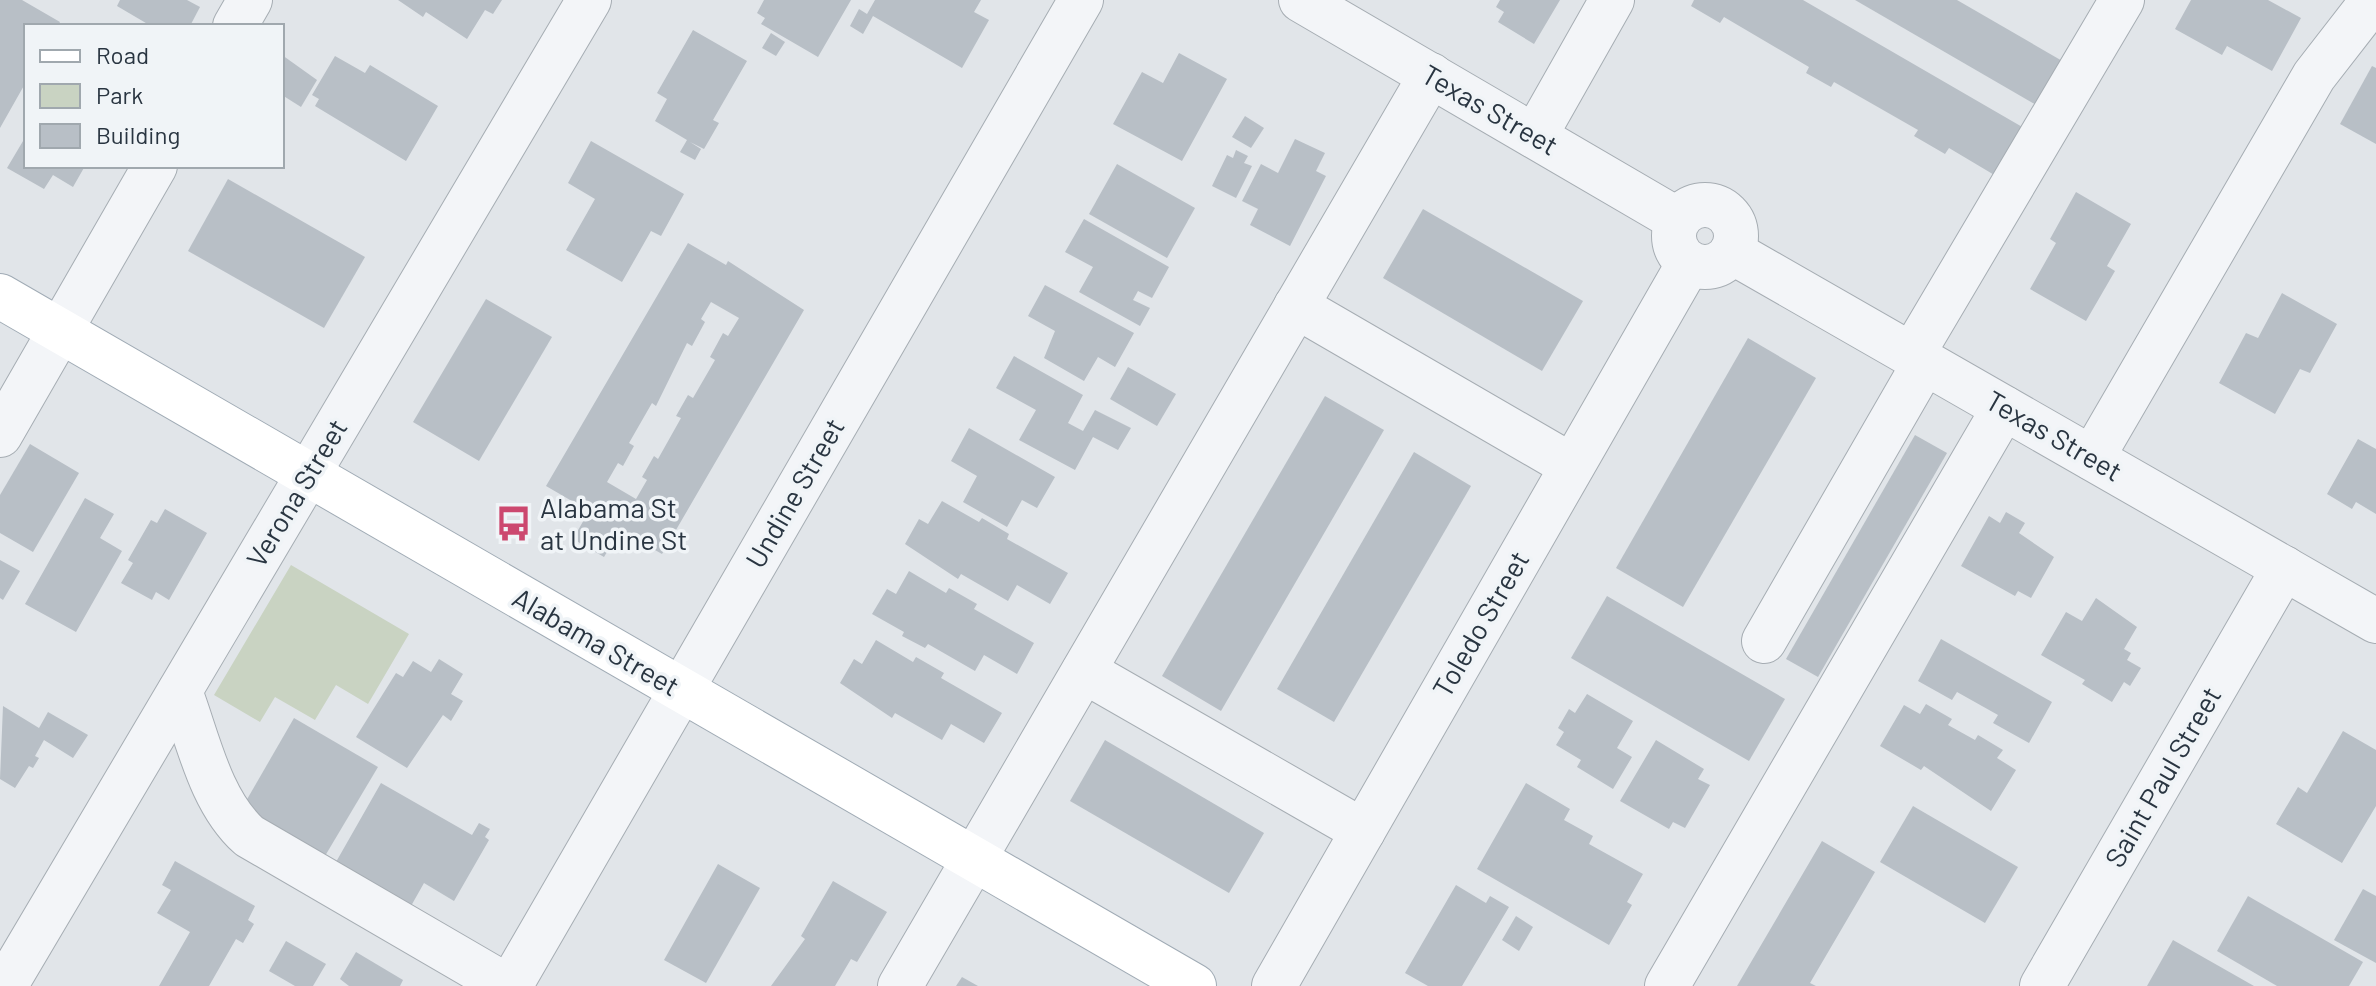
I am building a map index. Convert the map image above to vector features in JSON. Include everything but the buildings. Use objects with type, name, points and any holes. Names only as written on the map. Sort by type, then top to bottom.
[{"type":"main road","name":"Alabama Street","points":[[0,296],[1194,986]]},
{"type":"street","points":[[236,24],[250,0]]},
{"type":"street","name":"Verona Street","points":[[5,986],[589,0]]},
{"type":"street","name":"Undine Street","points":[[508,986],[1081,0]]},
{"type":"street","name":"Texas Street","points":[[1301,0],[1678,220]]},
{"type":"street","points":[[1535,136],[1612,0]]},
{"type":"street","points":[[1764,641],[2122,0]]},
{"type":"street","points":[[2092,458],[2314,76],[2373,0]]},
{"type":"street","points":[[900,986],[1431,75]]},
{"type":"street","points":[[0,435],[154,168]]},
{"type":"street","points":[[1705,205],[1725,213],[1735,231],[1732,252],[1726,259],[1708,267],[1689,263],[1681,257],[1674,239],[1678,220],[1695,207],[1705,205]]},
{"type":"street","name":"Texas Street","points":[[1732,252],[2376,621]]},
{"type":"street","name":"Toledo Street","points":[[1274,986],[1689,263]]},
{"type":"street","points":[[1296,306],[1572,466]]},
{"type":"street","points":[[1667,986],[2004,408]]},
{"type":"street","name":"Saint Paul Street","points":[[2042,986],[2284,568]]},
{"type":"street","points":[[1084,671],[1363,831]]},
{"type":"street","points":[[180,691],[220,798],[234,822],[249,836],[508,986]]},
{"type":"green space","points":[[291,565],[409,634],[368,704],[336,685],[315,720],[275,697],[260,722],[214,695]]},
{"type":"place","name":"Alabama St at Undine St","points":[[514,524]]}]
